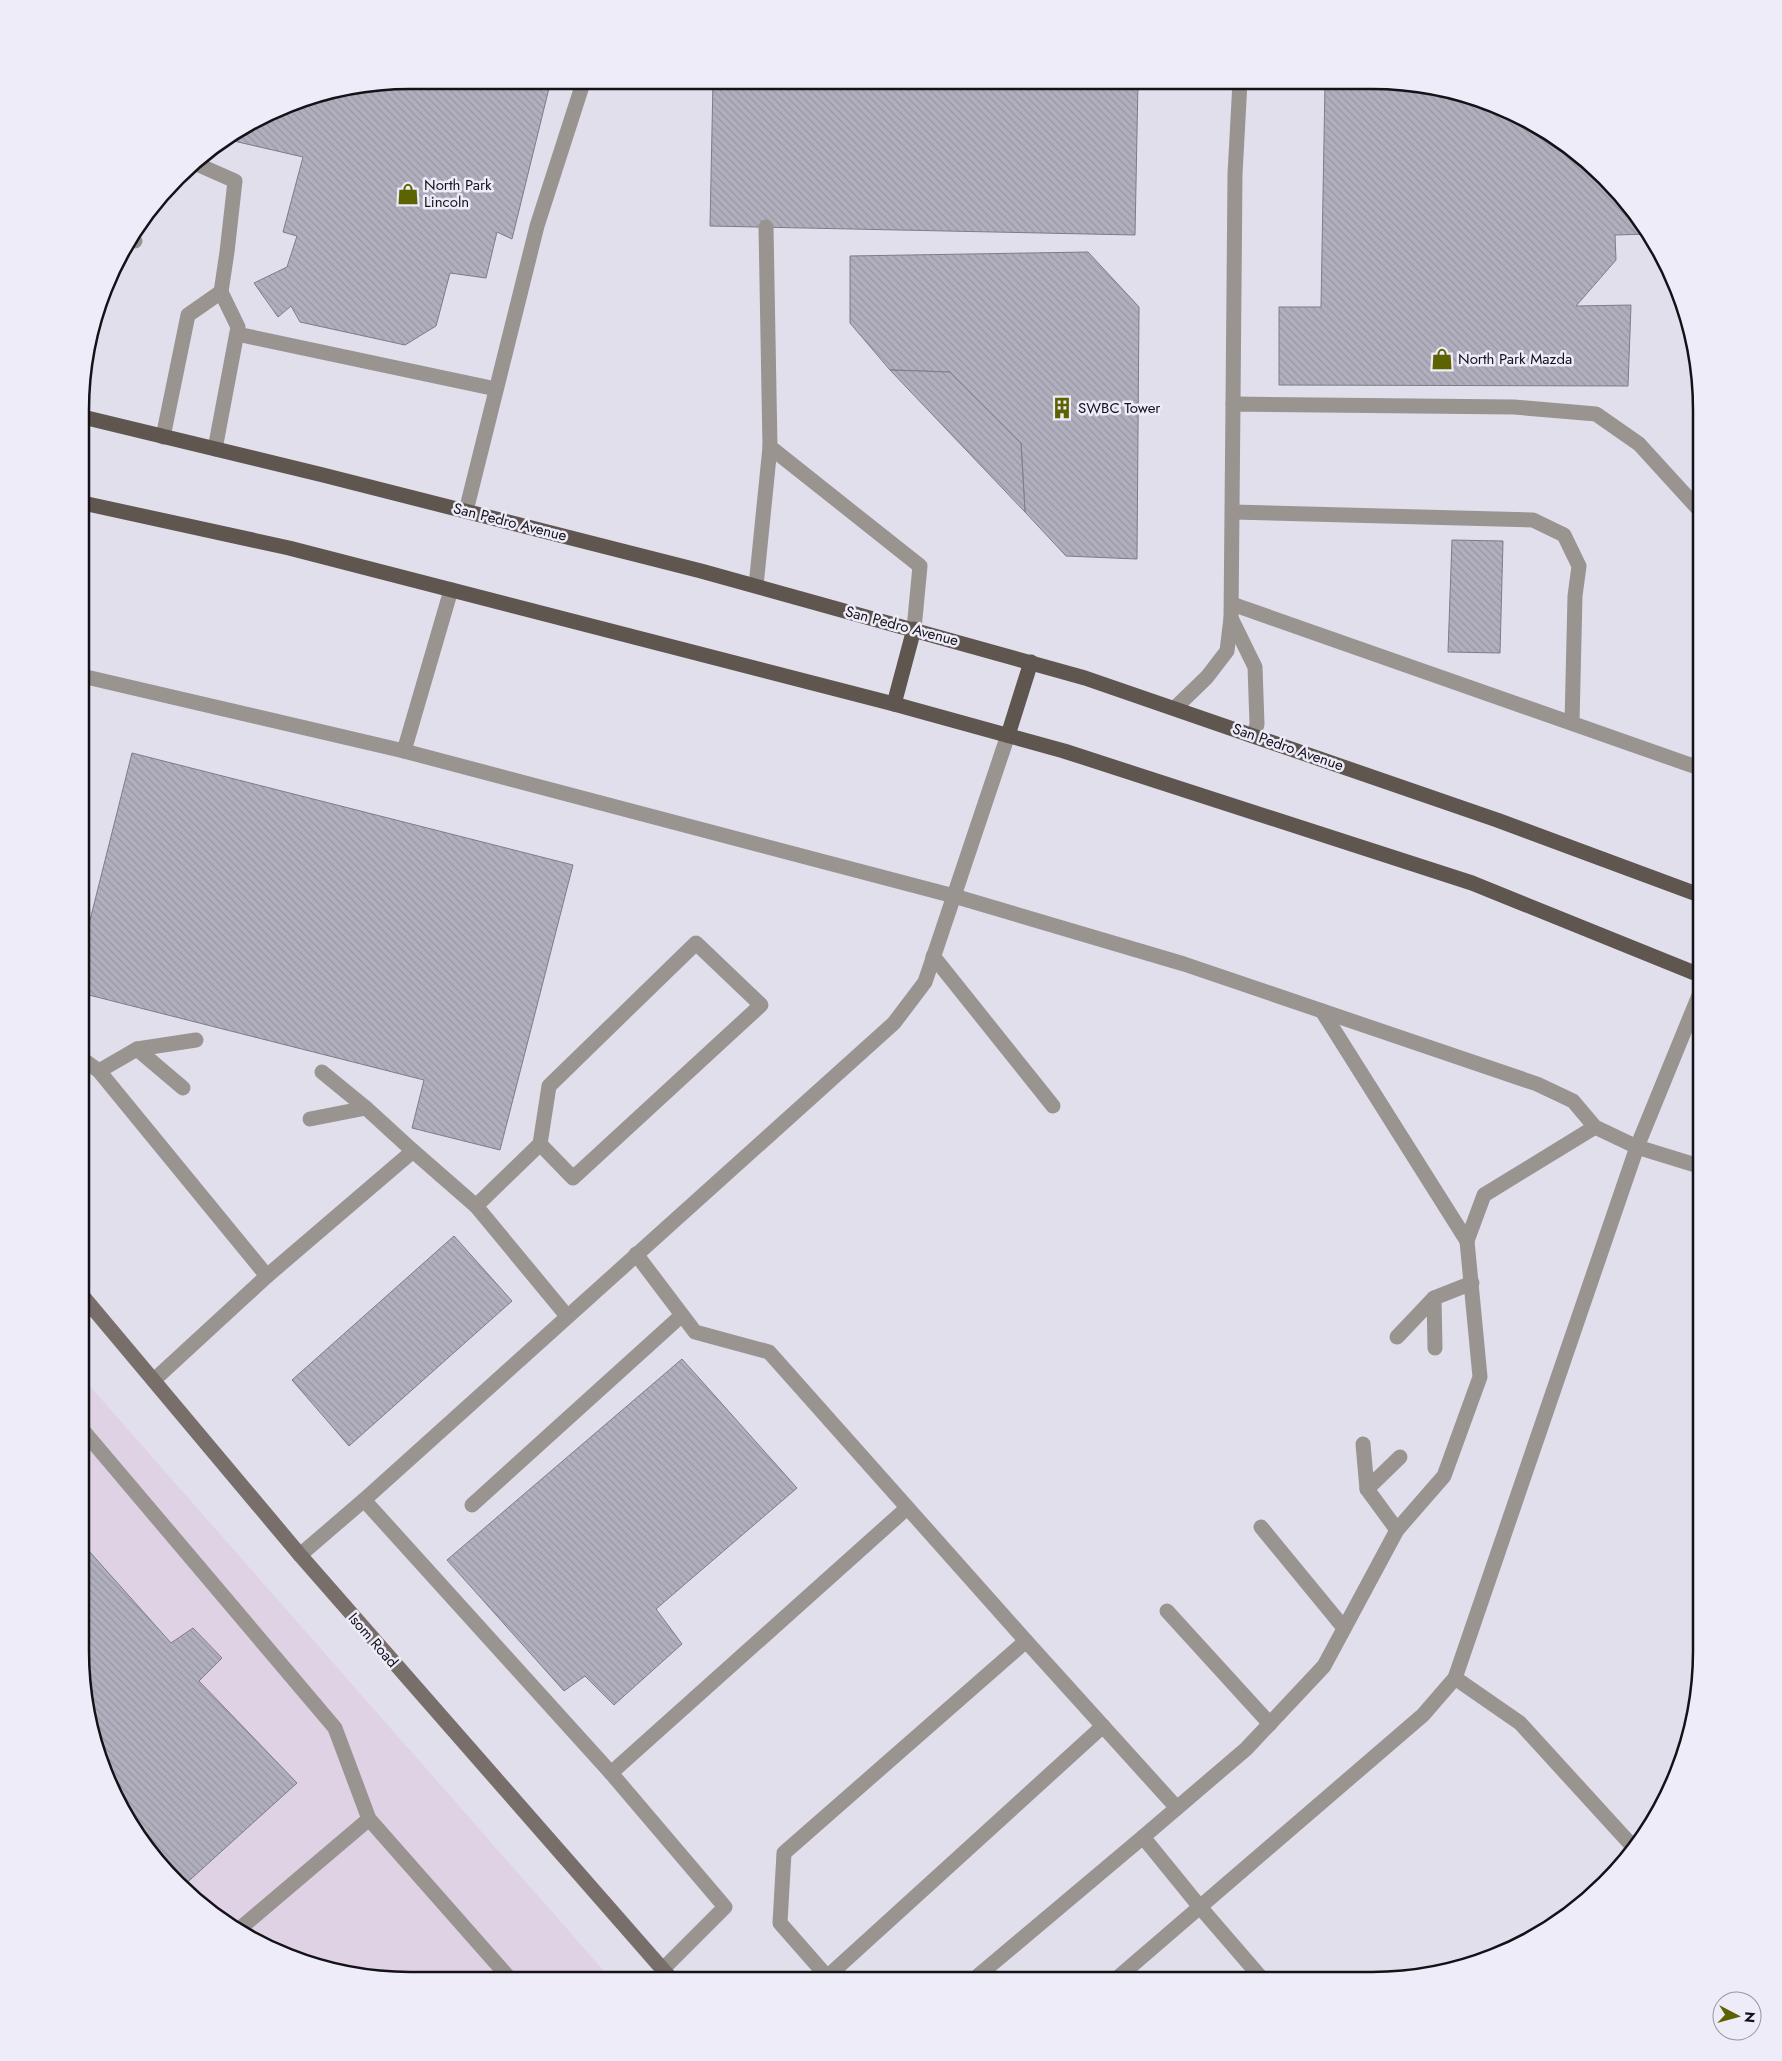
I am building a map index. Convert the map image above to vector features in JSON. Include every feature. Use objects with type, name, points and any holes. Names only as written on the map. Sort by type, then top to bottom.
[{"type":"main road","name":"San Pedro Avenue","points":[[89,419],[466,511],[756,586],[1031,662],[1175,708],[1497,820],[1693,893]]},
{"type":"main road","points":[[89,505],[289,548],[894,704],[1064,751],[1472,883],[1693,972]]},
{"type":"main road","points":[[894,704],[914,629]]},
{"type":"main road","points":[[1008,735],[1031,662]]},
{"type":"street","name":"Isom Road","points":[[89,1303],[300,1555],[664,1972]]},
{"type":"lane","points":[[466,511],[537,226],[581,89]]},
{"type":"lane","points":[[1175,708],[1207,677],[1227,651],[1232,611],[1236,174],[1240,89]]},
{"type":"lane","points":[[201,166],[235,181],[221,292],[238,327],[215,449]]},
{"type":"lane","points":[[756,586],[770,447],[766,227]]},
{"type":"lane","points":[[163,437],[188,315],[221,292]]},
{"type":"lane","points":[[237,334],[496,389]]},
{"type":"lane","points":[[1233,404],[1514,407],[1596,414],[1638,444],[1693,503]]},
{"type":"lane","points":[[770,447],[920,566],[914,629]]},
{"type":"lane","points":[[1233,512],[1532,520],[1564,535],[1579,566],[1576,596],[1572,723]]},
{"type":"lane","points":[[404,750],[451,590]]},
{"type":"lane","points":[[1232,611],[1572,723],[1693,766]]},
{"type":"lane","points":[[1232,611],[1255,668],[1257,724],[1254,736]]},
{"type":"lane","points":[[89,678],[404,750],[954,896],[1184,964],[1537,1084],[1573,1101],[1595,1127],[1637,1146],[1693,1164]]},
{"type":"lane","points":[[300,1555],[364,1500],[894,1023],[925,982],[1008,735]]},
{"type":"lane","points":[[476,1206],[540,1144],[549,1086],[696,943],[761,1005],[573,1178],[540,1144]]},
{"type":"lane","points":[[933,956],[1053,1106]]},
{"type":"lane","points":[[1124,1972],[1423,1715],[1455,1678],[1637,1146],[1693,1010]]},
{"type":"lane","points":[[1322,1011],[1468,1241]]},
{"type":"lane","points":[[99,1071],[137,1049],[196,1040]]},
{"type":"lane","points":[[137,1049],[183,1088]]},
{"type":"lane","points":[[89,1064],[99,1071],[267,1276]]},
{"type":"lane","points":[[322,1072],[366,1108],[476,1206],[567,1316]]},
{"type":"lane","points":[[310,1119],[366,1108]]},
{"type":"lane","points":[[983,1972],[1246,1749],[1324,1666],[1397,1530],[1444,1476],[1480,1377],[1468,1241],[1484,1195],[1595,1127]]},
{"type":"lane","points":[[154,1380],[267,1276],[413,1151]]},
{"type":"lane","points":[[636,1254],[695,1332],[769,1352],[1026,1642],[1177,1808]]},
{"type":"lane","points":[[1397,1337],[1434,1298],[1472,1283]]},
{"type":"lane","points":[[1434,1298],[1435,1348]]},
{"type":"lane","points":[[472,1505],[682,1315]]},
{"type":"lane","points":[[89,1439],[335,1728],[369,1818],[505,1972]]},
{"type":"lane","points":[[1363,1444],[1367,1489],[1397,1530]]},
{"type":"lane","points":[[1367,1489],[1400,1457]]},
{"type":"lane","points":[[364,1500],[611,1773],[726,1906],[670,1972]]},
{"type":"lane","points":[[611,1773],[907,1508]]},
{"type":"lane","points":[[1261,1527],[1344,1628]]},
{"type":"lane","points":[[1167,1611],[1270,1724]]},
{"type":"lane","points":[[823,1972],[780,1923],[784,1853],[1026,1642]]},
{"type":"lane","points":[[1455,1678],[1520,1723],[1630,1843]]},
{"type":"lane","points":[[837,1972],[1103,1726]]},
{"type":"lane","points":[[243,1926],[369,1818]]},
{"type":"lane","points":[[1143,1837],[1200,1908],[1256,1972]]},
{"type":"shaded area","points":[[89,1385],[605,1972],[389,1972],[347,1966],[287,1948],[249,1929],[198,1893],[168,1863],[143,1830],[113,1774],[100,1734],[91,1693],[89,1672]]},
{"type":"building","name":"North Park Lincoln","points":[[389,89],[549,89],[512,239],[497,232],[486,278],[450,273],[436,326],[405,345],[300,322],[291,306],[278,317],[254,283],[287,267],[297,236],[283,232],[303,157],[234,141],[287,113],[327,100],[368,91]]},
{"type":"building","points":[[713,89],[1138,89],[1135,235],[710,226]]},
{"type":"building","points":[[1325,89],[1393,89],[1414,91],[1455,100],[1495,113],[1551,143],[1584,168],[1614,198],[1641,234],[1615,235],[1616,260],[1576,306],[1631,305],[1628,386],[1279,385],[1279,307],[1321,307]]},
{"type":"building","name":"SWBC Tower","points":[[1088,252],[1139,307],[1137,559],[1066,556],[1025,512],[1021,443],[950,372],[890,370],[850,323],[850,256]]},
{"type":"building","points":[[890,370],[950,372],[1021,443],[1025,512]]},
{"type":"building","points":[[1452,540],[1503,541],[1500,653],[1448,652]]},
{"type":"building","points":[[132,753],[573,865],[500,1150],[412,1128],[424,1080],[89,995],[89,924]]},
{"type":"building","points":[[454,1236],[512,1301],[349,1446],[292,1380]]},
{"type":"building","points":[[682,1359],[797,1488],[656,1609],[682,1644],[614,1705],[585,1676],[564,1691],[447,1560]]},
{"type":"building","points":[[89,1551],[171,1643],[193,1628],[222,1658],[199,1681],[297,1783],[187,1882],[168,1863],[132,1812],[113,1774],[100,1734],[91,1693],[89,1672]]},
{"type":"place","name":"North Park Lincoln","points":[[408,194]]},
{"type":"place","name":"North Park Mazda","points":[[1442,359]]},
{"type":"place","name":"SWBC Tower","points":[[1062,408]]}]
